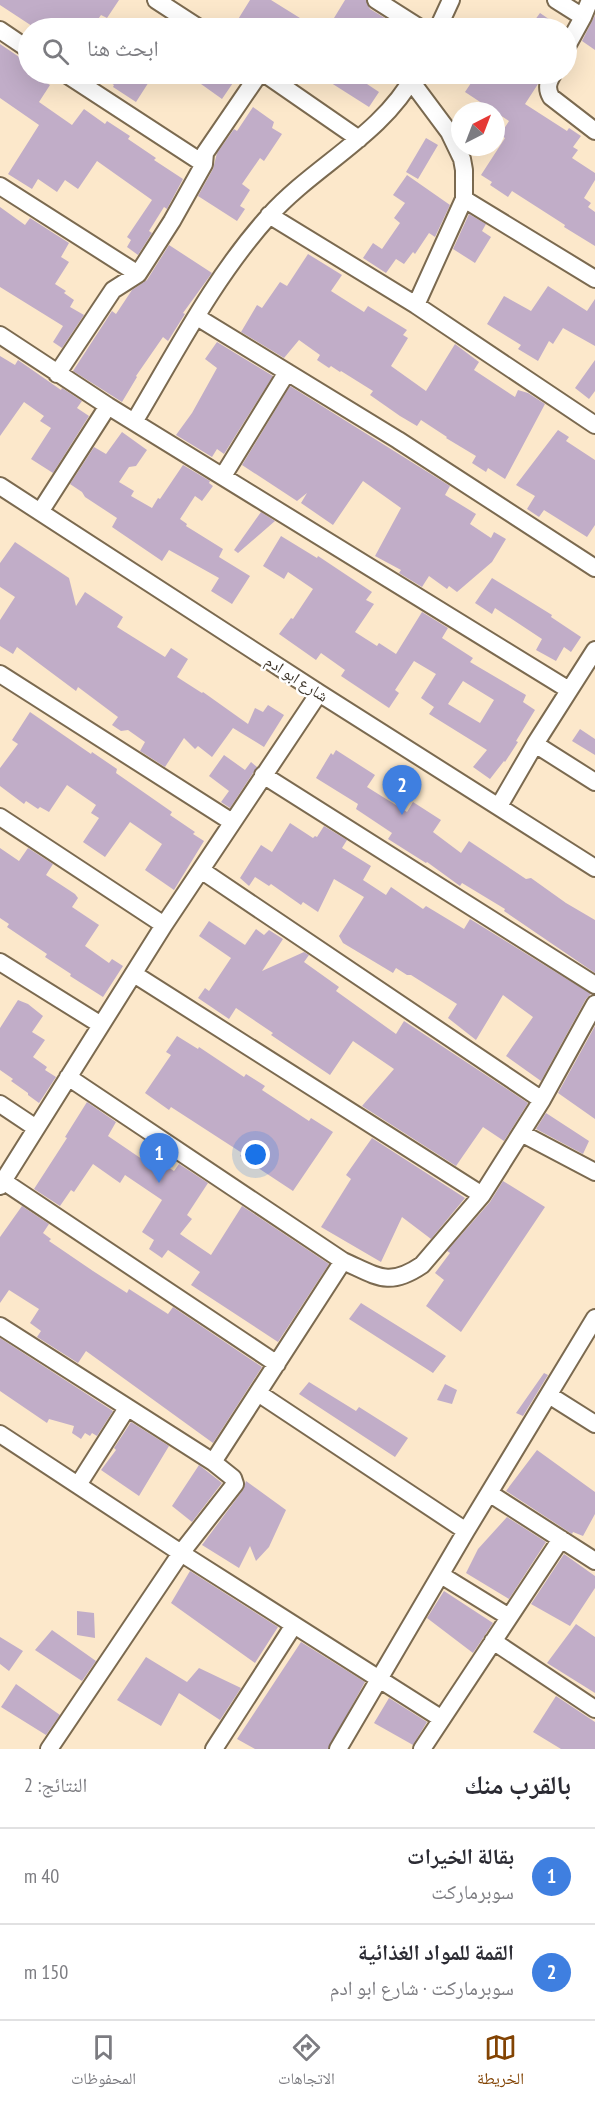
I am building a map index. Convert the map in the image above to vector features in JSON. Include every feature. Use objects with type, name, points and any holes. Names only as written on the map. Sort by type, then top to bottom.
[{"type":"street","points":[[156,0],[184,18]]},
{"type":"street","points":[[376,0],[404,18]]},
{"type":"street","points":[[443,18],[451,0]]},
{"type":"street","points":[[556,0],[583,17]]},
{"type":"street","points":[[577,29],[590,0]]},
{"type":"street","points":[[0,30],[18,42]]},
{"type":"street","points":[[81,84],[204,164]]},
{"type":"street","points":[[57,374],[113,290],[138,274],[172,221],[204,164],[205,153],[252,84]]},
{"type":"street","points":[[279,84],[359,139]]},
{"type":"street","points":[[134,422],[196,317],[232,264],[270,215],[302,183],[359,139],[391,108],[408,84]]},
{"type":"street","points":[[416,305],[464,199],[462,159],[449,132],[418,84]]},
{"type":"street","points":[[549,84],[550,97],[595,131]]},
{"type":"street","points":[[0,186],[138,274]]},
{"type":"street","points":[[464,199],[595,279]]},
{"type":"street","points":[[270,215],[416,305],[595,425]]},
{"type":"street","points":[[196,317],[398,440],[595,568]]},
{"type":"street","points":[[0,335],[108,406],[569,690]]},
{"type":"street","points":[[223,476],[287,372]]},
{"type":"street","points":[[40,512],[108,406]]},
{"type":"street","name":"شارع ابو ادم","points":[[0,486],[318,693],[595,868]]},
{"type":"street","points":[[500,806],[595,650]]},
{"type":"street","points":[[0,674],[232,822]]},
{"type":"street","points":[[277,1364],[2,1184],[164,925],[318,693]]},
{"type":"street","points":[[536,744],[595,782]]},
{"type":"street","points":[[263,775],[595,985]]},
{"type":"street","points":[[0,817],[164,925]]},
{"type":"street","points":[[201,870],[542,1100]]},
{"type":"street","points":[[0,962],[101,1025]]},
{"type":"street","points":[[134,974],[482,1195]]},
{"type":"street","points":[[68,1077],[344,1261],[385,1279],[410,1273],[422,1265],[482,1195],[542,1100],[595,1004]]},
{"type":"street","points":[[0,1104],[36,1128]]},
{"type":"street","points":[[521,1133],[595,1172]]},
{"type":"street","points":[[213,1462],[344,1261]]},
{"type":"street","points":[[338,1749],[489,1492],[595,1318]]},
{"type":"street","points":[[0,1326],[213,1462],[233,1478],[235,1484],[181,1553],[49,1749]]},
{"type":"street","points":[[258,1393],[466,1531]]},
{"type":"street","points":[[549,1395],[595,1424]]},
{"type":"street","points":[[78,1485],[128,1408]]},
{"type":"street","points":[[0,1434],[181,1553],[442,1719]]},
{"type":"street","points":[[489,1492],[595,1561]]},
{"type":"street","points":[[430,1746],[442,1719],[561,1539]]},
{"type":"street","points":[[441,1575],[509,1617]]},
{"type":"street","points":[[214,1749],[294,1625]]},
{"type":"street","points":[[493,1641],[595,1709]]},
{"type":"building","points":[[0,0],[119,0],[107,18],[101,15],[99,18],[20,18],[0,5]]},
{"type":"building","points":[[250,0],[271,0],[300,18],[239,18]]},
{"type":"building","points":[[345,0],[366,0],[370,9],[385,18],[334,18]]},
{"type":"building","points":[[540,13],[547,18],[536,18]]},
{"type":"building","points":[[595,15],[595,50],[582,41]]},
{"type":"building","points":[[0,44],[18,56],[18,84],[50,85],[39,102],[72,125],[84,109],[105,124],[107,121],[130,136],[128,139],[156,158],[154,160],[183,179],[167,209],[164,207],[149,231],[152,233],[138,255],[127,247],[131,240],[127,237],[152,200],[97,161],[78,189],[65,180],[57,192],[38,179],[32,189],[8,174],[39,125],[0,98]]},
{"type":"building","points":[[112,84],[148,84],[136,102],[113,87]]},
{"type":"building","points":[[201,84],[232,84],[222,99]]},
{"type":"building","points":[[333,84],[367,84],[379,92],[369,107]]},
{"type":"building","points":[[470,84],[538,84],[525,104],[567,131],[569,128],[581,136],[573,147],[578,150],[572,158],[595,173],[595,180],[584,198],[591,203],[588,207],[595,212],[595,246],[512,191],[508,197],[490,185],[492,182],[481,175],[493,156],[505,156],[505,127],[509,121],[505,118],[505,102],[480,102],[465,92]]},
{"type":"building","points":[[253,107],[274,122],[272,128],[282,134],[264,161],[260,158],[242,184],[250,190],[240,206],[245,209],[237,221],[198,196],[213,169],[217,153],[234,129],[237,131]]},
{"type":"building","points":[[426,138],[438,145],[418,179],[406,172]]},
{"type":"building","points":[[407,175],[450,205],[435,237],[429,233],[415,254],[413,252],[404,264],[396,259],[386,273],[363,258],[373,243],[382,249],[400,223],[394,218],[405,203],[393,195]]},
{"type":"building","points":[[0,207],[25,225],[30,218],[69,243],[61,257],[69,262],[55,284],[74,300],[70,307],[84,315],[62,348],[53,342],[63,326],[0,287]]},
{"type":"building","points":[[469,214],[486,224],[482,231],[491,237],[475,263],[453,249]]},
{"type":"building","points":[[169,245],[212,273],[183,313],[185,314],[168,341],[163,337],[136,376],[122,402],[73,371],[112,311],[116,314],[132,290],[147,280]]},
{"type":"building","points":[[308,254],[342,275],[331,291],[364,312],[368,306],[407,330],[403,335],[408,338],[391,366],[426,391],[455,344],[479,362],[474,370],[515,397],[518,390],[528,393],[545,404],[505,479],[488,468],[486,472],[472,463],[476,456],[421,420],[417,426],[370,395],[373,391],[341,371],[331,366],[329,368],[317,360],[320,355],[299,340],[284,358],[241,332],[257,305],[262,308],[280,282],[287,286]]},
{"type":"building","points":[[548,286],[587,311],[595,299],[595,346],[563,328],[553,344],[549,341],[538,361],[518,349],[521,345],[487,324],[504,296],[531,311]]},
{"type":"building","points":[[217,342],[273,376],[224,454],[217,449],[212,457],[176,435],[192,413],[217,368],[205,359]]},
{"type":"building","points":[[0,356],[15,365],[18,360],[61,390],[62,388],[82,401],[77,408],[89,416],[53,473],[31,459],[51,428],[40,421],[44,416],[24,402],[0,436]]},
{"type":"building","points":[[595,360],[595,391],[589,399],[575,388]]},
{"type":"building","points":[[290,386],[450,486],[445,495],[476,514],[470,524],[491,538],[494,532],[506,539],[492,562],[457,592],[449,586],[447,589],[429,576],[422,587],[399,573],[401,570],[375,556],[401,508],[363,481],[333,525],[301,503],[307,493],[297,501],[242,465]]},
{"type":"building","points":[[558,430],[569,437],[566,441],[595,460],[595,525],[587,537],[544,510],[539,517],[527,509],[535,496],[516,485]]},
{"type":"building","points":[[122,432],[147,450],[136,466],[129,467],[119,482],[134,491],[131,496],[152,508],[183,465],[210,481],[209,483],[213,486],[202,501],[195,496],[180,519],[187,524],[186,526],[223,549],[219,557],[250,576],[232,604],[211,591],[219,578],[169,550],[162,561],[112,527],[117,518],[70,484],[94,447],[106,454]]},
{"type":"building","points":[[261,512],[275,521],[238,553],[234,550]]},
{"type":"building","points":[[281,536],[317,558],[318,556],[372,592],[366,600],[374,604],[355,632],[377,646],[379,643],[396,654],[422,612],[448,628],[442,638],[473,658],[470,662],[526,695],[523,702],[535,710],[505,762],[490,779],[473,767],[487,750],[429,714],[434,707],[421,698],[436,674],[414,661],[395,690],[399,693],[389,708],[341,676],[345,670],[321,653],[316,660],[279,634],[291,618],[293,619],[313,589],[288,572],[284,579],[263,566]],"holes":[[[463,681],[494,700],[480,723],[448,704]]]},
{"type":"building","points":[[15,542],[69,578],[76,606],[85,592],[123,617],[117,627],[165,657],[171,648],[188,659],[177,677],[203,692],[248,724],[255,708],[263,712],[268,705],[284,715],[264,747],[233,728],[212,757],[198,746],[195,749],[184,738],[165,767],[140,751],[145,742],[128,730],[121,731],[112,725],[118,717],[78,687],[76,691],[17,647],[13,654],[0,646],[0,620],[15,597],[0,587],[0,563]]},
{"type":"building","points":[[492,578],[552,615],[551,617],[581,637],[571,652],[564,647],[556,661],[536,650],[542,639],[495,608],[492,614],[475,603]]},
{"type":"building","points":[[30,712],[117,769],[116,773],[172,812],[170,815],[204,841],[174,890],[145,870],[162,844],[130,822],[105,857],[83,842],[99,818],[91,813],[96,805],[67,785],[49,812],[40,807],[38,809],[26,801],[24,804],[0,786],[0,768],[18,744],[12,740]]},
{"type":"building","points":[[580,729],[595,739],[595,755],[572,741]]},
{"type":"building","points":[[336,750],[375,775],[367,787],[407,812],[413,802],[441,820],[433,832],[461,853],[469,841],[526,879],[531,878],[595,920],[595,973],[504,911],[505,909],[462,883],[460,886],[427,862],[388,839],[392,833],[356,809],[358,804],[316,778],[331,753],[333,755]]},
{"type":"building","points":[[224,755],[245,770],[251,762],[257,767],[230,808],[221,802],[229,791],[209,776]]},
{"type":"building","points":[[290,823],[313,838],[317,837],[324,826],[347,840],[342,848],[371,866],[363,880],[386,895],[391,887],[423,909],[426,906],[464,929],[470,919],[591,994],[586,999],[541,1081],[506,1056],[533,1017],[503,995],[476,1040],[448,1018],[457,1004],[411,975],[396,968],[393,973],[343,943],[339,936],[364,897],[334,879],[318,912],[303,902],[301,905],[271,884],[269,886],[255,877],[249,886],[240,878],[261,845],[272,852]]},
{"type":"building","points":[[0,848],[19,861],[28,848],[53,864],[46,875],[75,894],[78,898],[72,907],[99,925],[85,946],[109,963],[112,959],[123,966],[103,997],[45,957],[47,954],[7,927],[9,924],[0,918]]},
{"type":"building","points":[[209,921],[245,945],[256,929],[264,935],[269,930],[283,939],[262,971],[304,952],[309,955],[304,962],[339,987],[336,991],[396,1034],[404,1021],[528,1103],[504,1141],[483,1127],[456,1166],[362,1106],[394,1069],[353,1041],[330,1075],[236,1008],[229,1019],[198,998],[205,988],[209,991],[231,958],[199,936]]},
{"type":"building","points":[[18,1000],[28,1004],[43,1016],[32,1032],[45,1040],[33,1057],[47,1067],[45,1070],[56,1077],[39,1103],[0,1070],[0,1028]]},
{"type":"building","points":[[595,1026],[595,1119],[558,1093]]},
{"type":"building","points":[[177,1036],[198,1049],[199,1047],[244,1077],[246,1074],[265,1086],[262,1090],[309,1121],[311,1118],[333,1132],[293,1191],[240,1156],[242,1153],[171,1107],[169,1110],[145,1093],[171,1055],[166,1052]]},
{"type":"building","points":[[87,1102],[116,1122],[108,1136],[158,1170],[162,1163],[174,1171],[179,1164],[208,1183],[187,1215],[192,1219],[180,1234],[211,1255],[242,1206],[329,1264],[278,1342],[191,1285],[200,1272],[168,1250],[162,1258],[149,1249],[154,1240],[142,1232],[162,1200],[125,1175],[120,1183],[93,1164],[74,1192],[71,1190],[60,1206],[34,1189]]},
{"type":"building","points":[[546,1113],[589,1141],[583,1154],[536,1129]]},
{"type":"building","points":[[372,1138],[465,1198],[431,1239],[402,1217],[381,1262],[321,1227],[351,1179],[346,1175]]},
{"type":"building","points":[[503,1181],[545,1207],[461,1332],[426,1306],[444,1280],[435,1273],[450,1253],[447,1251],[490,1202]]},
{"type":"building","points":[[22,1206],[49,1224],[43,1233],[51,1239],[49,1241],[93,1271],[127,1293],[129,1289],[168,1314],[173,1307],[262,1367],[213,1443],[86,1351],[78,1363],[37,1337],[41,1331],[30,1323],[39,1309],[9,1290],[0,1303],[0,1237]]},
{"type":"building","points":[[361,1303],[446,1356],[433,1373],[349,1319]]},
{"type":"building","points":[[0,1338],[113,1411],[97,1436],[85,1433],[81,1439],[72,1433],[74,1426],[49,1419],[47,1423],[0,1391]]},
{"type":"building","points":[[544,1373],[548,1375],[523,1416],[516,1413]]},
{"type":"building","points":[[309,1382],[356,1411],[359,1407],[408,1438],[395,1457],[299,1394]]},
{"type":"building","points":[[445,1384],[457,1390],[452,1404],[437,1400]]},
{"type":"building","points":[[131,1422],[169,1446],[139,1496],[101,1470],[116,1450],[114,1448]]},
{"type":"building","points":[[537,1450],[595,1492],[595,1514],[583,1536],[573,1532],[572,1534],[506,1491]]},
{"type":"building","points":[[199,1465],[222,1483],[192,1522],[172,1506]]},
{"type":"building","points":[[246,1481],[286,1510],[269,1547],[256,1561],[250,1546],[239,1568],[202,1545],[243,1490]]},
{"type":"building","points":[[507,1517],[546,1542],[509,1599],[466,1573],[478,1549]]},
{"type":"building","points":[[564,1554],[595,1576],[595,1588],[570,1626],[531,1604]]},
{"type":"building","points":[[190,1571],[278,1627],[255,1663],[171,1603]]},
{"type":"building","points":[[444,1591],[493,1623],[473,1653],[427,1618]]},
{"type":"building","points":[[77,1611],[94,1613],[95,1638],[77,1635]]},
{"type":"building","points":[[576,1624],[595,1637],[595,1693],[547,1663]]},
{"type":"building","points":[[52,1630],[96,1661],[82,1681],[35,1650]]},
{"type":"building","points":[[0,1637],[23,1651],[9,1671],[0,1664]]},
{"type":"building","points":[[301,1642],[365,1682],[328,1749],[255,1749],[237,1739]]},
{"type":"building","points":[[146,1657],[187,1682],[199,1668],[241,1688],[220,1720],[179,1693],[161,1726],[117,1700]]},
{"type":"building","points":[[16,1684],[60,1715],[46,1735],[1,1707]]},
{"type":"building","points":[[556,1696],[595,1722],[595,1749],[561,1749],[533,1732]]},
{"type":"building","points":[[389,1698],[427,1722],[413,1745],[374,1723]]},
{"type":"place","name":"القمة للمواد الغذائية","points":[[402,815]]},
{"type":"place","name":"بقالة الخيرات","points":[[159,1183]]}]
